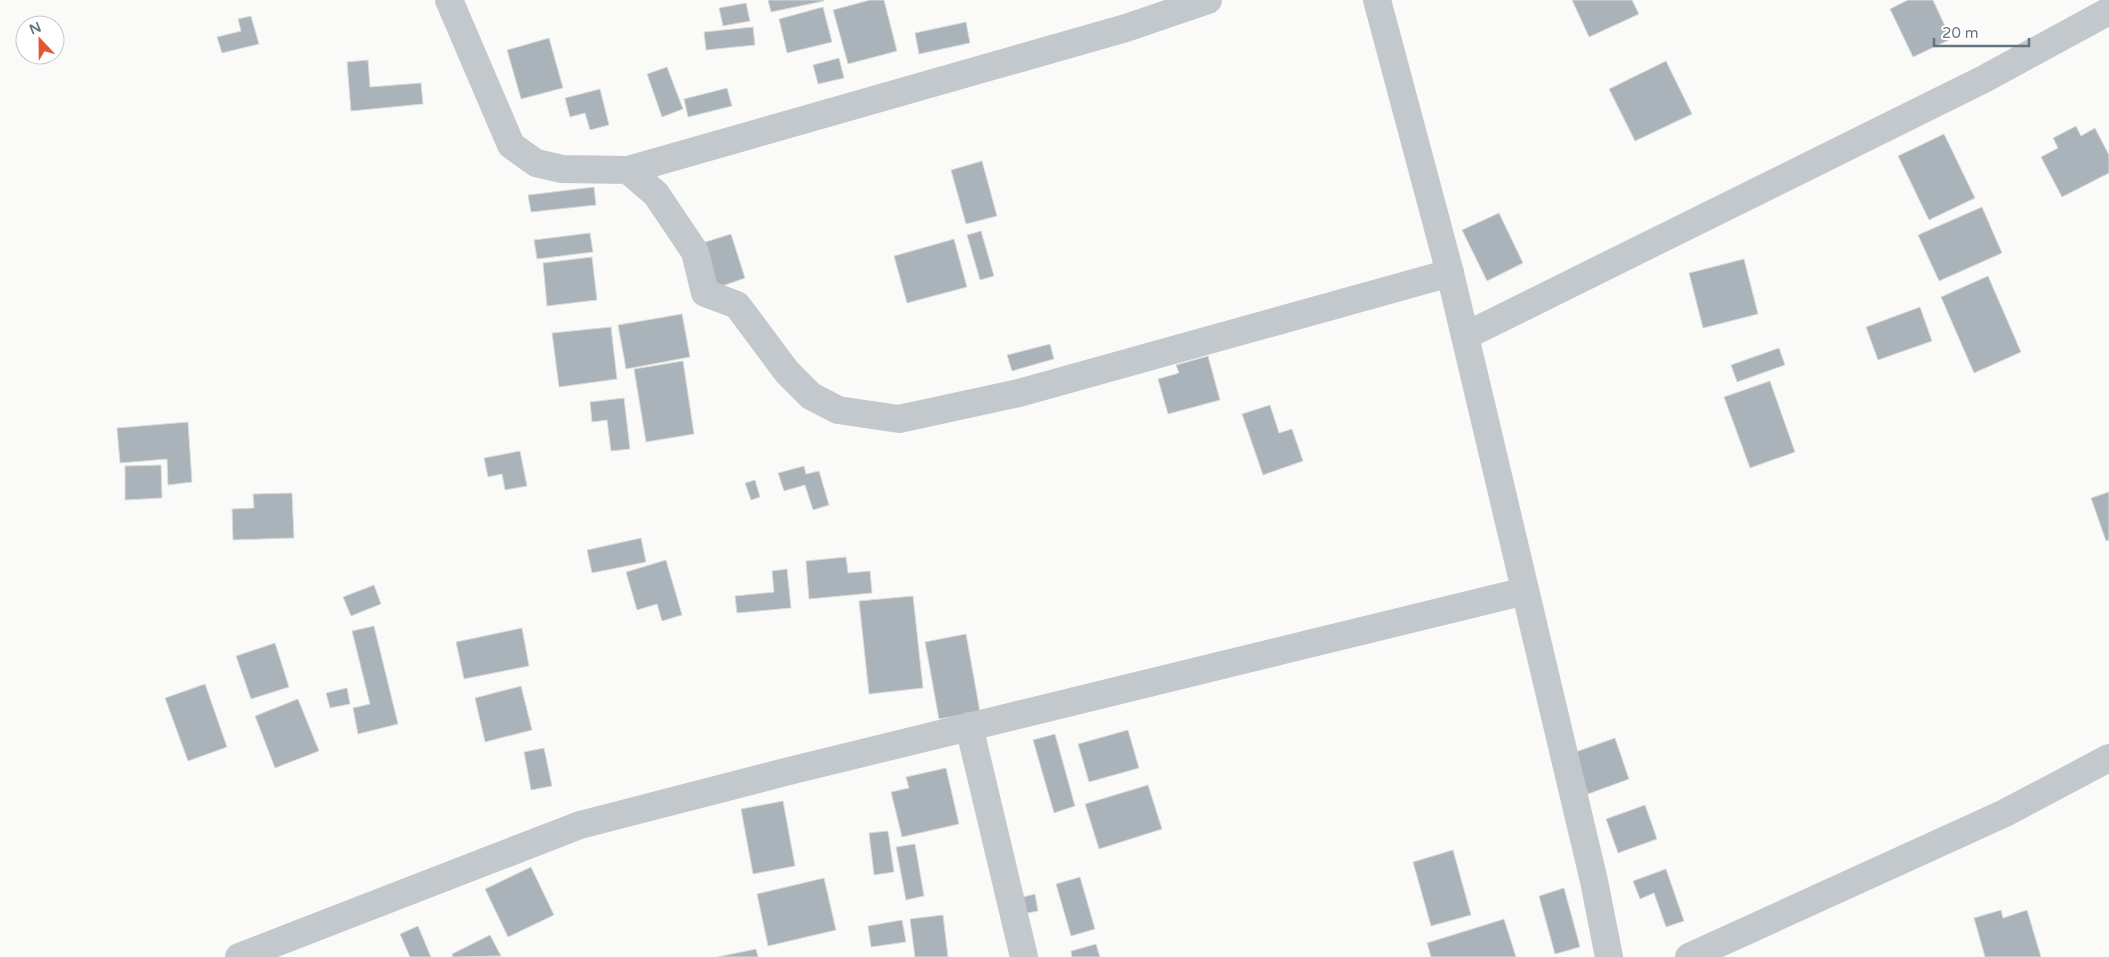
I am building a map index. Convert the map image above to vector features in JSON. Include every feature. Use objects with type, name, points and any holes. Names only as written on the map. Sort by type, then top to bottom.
[{"type":"street","points":[[450,0],[511,145],[536,163],[562,169],[628,170],[1126,28],[1208,0]]},
{"type":"street","points":[[1377,0],[1450,273],[1594,881],[1609,957]]},
{"type":"street","points":[[1465,336],[1984,79],[2109,11]]},
{"type":"street","points":[[628,170],[656,194],[695,252],[705,293],[736,305],[787,372],[811,396],[838,410],[899,419],[1019,393],[1450,273]]},
{"type":"street","points":[[239,957],[580,825],[970,726],[1525,591]]},
{"type":"street","points":[[970,726],[1024,957]]},
{"type":"street","points":[[1689,957],[2005,813],[2109,758]]},
{"type":"building","points":[[768,0],[824,0],[824,1],[771,12]]},
{"type":"building","points":[[870,0],[884,0],[897,51],[848,64],[833,10]]},
{"type":"building","points":[[1572,0],[1632,0],[1639,14],[1589,37]]},
{"type":"building","points":[[1908,0],[1933,0],[1951,39],[1913,57],[1890,9]]},
{"type":"building","points":[[746,3],[750,21],[723,26],[719,8]]},
{"type":"building","points":[[823,7],[832,42],[787,53],[779,19]]},
{"type":"building","points":[[251,16],[259,44],[222,53],[217,37],[241,31],[238,19]]},
{"type":"building","points":[[966,22],[970,43],[919,54],[915,33]]},
{"type":"building","points":[[753,27],[755,45],[706,50],[704,32]]},
{"type":"building","points":[[549,38],[563,88],[521,99],[507,50]]},
{"type":"building","points":[[839,58],[844,78],[818,84],[813,65]]},
{"type":"building","points":[[368,60],[370,87],[421,83],[423,104],[351,111],[347,62]]},
{"type":"building","points":[[1666,61],[1692,114],[1635,141],[1609,89]]},
{"type":"building","points":[[667,67],[683,109],[662,117],[647,74]]},
{"type":"building","points":[[727,88],[732,106],[688,117],[684,99]]},
{"type":"building","points":[[600,89],[609,125],[590,130],[585,113],[570,117],[565,98]]},
{"type":"building","points":[[2076,126],[2081,136],[2095,128],[2109,155],[2109,173],[2062,197],[2041,157],[2058,148],[2053,138]]},
{"type":"building","points":[[1944,134],[1975,198],[1929,220],[1898,156]]},
{"type":"building","points":[[982,161],[997,216],[966,224],[951,170]]},
{"type":"building","points":[[594,187],[596,205],[531,212],[528,195]]},
{"type":"building","points":[[1982,207],[2002,253],[1939,281],[1918,235]]},
{"type":"building","points":[[1499,213],[1523,263],[1487,281],[1462,230]]},
{"type":"building","points":[[981,231],[994,276],[980,280],[967,235]]},
{"type":"building","points":[[590,233],[593,252],[537,259],[534,240]]},
{"type":"building","points":[[731,234],[745,278],[711,290],[696,245]]},
{"type":"building","points":[[954,239],[967,287],[907,303],[894,256]]},
{"type":"building","points":[[592,257],[597,300],[547,306],[543,263]]},
{"type":"building","points":[[1744,259],[1758,314],[1703,328],[1689,273]]},
{"type":"building","points":[[1988,276],[2021,352],[1974,373],[1941,297]]},
{"type":"building","points":[[1920,307],[1932,341],[1878,360],[1866,327]]},
{"type":"building","points":[[682,314],[690,357],[626,369],[618,325]]},
{"type":"building","points":[[611,327],[617,379],[559,387],[552,333]]},
{"type":"building","points":[[1050,344],[1054,359],[1012,371],[1007,355]]},
{"type":"building","points":[[1779,348],[1785,365],[1737,382],[1731,365]]},
{"type":"building","points":[[1208,356],[1220,400],[1168,414],[1158,379],[1179,373],[1176,365]]},
{"type":"building","points":[[683,361],[694,434],[646,442],[634,369]]},
{"type":"building","points":[[1770,381],[1795,452],[1750,468],[1724,397]]},
{"type":"building","points":[[624,398],[630,449],[611,451],[607,420],[592,422],[590,402]]},
{"type":"building","points":[[1270,405],[1279,433],[1292,429],[1303,461],[1263,475],[1242,414]]},
{"type":"building","points":[[188,422],[192,482],[168,485],[167,459],[120,463],[117,428]]},
{"type":"building","points":[[520,451],[527,486],[505,490],[502,474],[488,477],[484,458]]},
{"type":"building","points":[[161,465],[162,498],[125,500],[125,466]]},
{"type":"building","points":[[804,466],[806,474],[819,471],[829,505],[813,510],[805,485],[784,491],[778,473]]},
{"type":"building","points":[[755,480],[760,497],[751,500],[745,483]]},
{"type":"building","points":[[2109,492],[2109,540],[2106,541],[2091,498]]},
{"type":"building","points":[[292,493],[294,538],[233,540],[232,509],[254,508],[253,494]]},
{"type":"building","points":[[641,538],[646,562],[592,573],[587,550]]},
{"type":"building","points":[[846,557],[848,573],[870,571],[872,593],[809,599],[806,561]]},
{"type":"building","points":[[666,560],[682,615],[662,621],[657,604],[637,610],[626,572]]},
{"type":"building","points":[[787,569],[791,608],[737,613],[735,596],[774,592],[772,571]]},
{"type":"building","points":[[374,585],[381,604],[351,616],[343,597]]},
{"type":"building","points":[[913,596],[923,688],[869,694],[859,601]]},
{"type":"building","points":[[374,626],[398,724],[358,734],[353,708],[370,704],[352,631]]},
{"type":"building","points":[[522,628],[529,666],[464,679],[456,642]]},
{"type":"building","points":[[966,634],[980,712],[939,719],[925,642]]},
{"type":"building","points":[[275,643],[289,687],[251,699],[236,656]]},
{"type":"building","points":[[205,684],[227,747],[188,761],[165,698]]},
{"type":"building","points":[[521,686],[532,730],[485,742],[475,698]]},
{"type":"building","points":[[347,688],[350,704],[330,708],[326,693]]},
{"type":"building","points":[[298,699],[319,751],[275,768],[255,716]]},
{"type":"building","points":[[1128,730],[1139,768],[1089,782],[1078,744]]},
{"type":"building","points":[[1055,734],[1075,806],[1054,813],[1033,740]]},
{"type":"building","points":[[1615,738],[1629,779],[1588,794],[1573,753]]},
{"type":"building","points":[[544,748],[552,786],[531,790],[524,752]]},
{"type":"building","points":[[946,768],[959,824],[902,837],[891,792],[909,788],[906,777]]},
{"type":"building","points":[[1148,785],[1162,829],[1099,849],[1085,804]]},
{"type":"building","points":[[783,801],[795,866],[753,874],[741,809]]},
{"type":"building","points":[[1645,805],[1657,839],[1618,853],[1606,819]]},
{"type":"building","points":[[888,831],[894,872],[874,875],[869,833]]},
{"type":"building","points":[[915,844],[924,896],[906,900],[896,847]]},
{"type":"building","points":[[1453,850],[1471,915],[1431,926],[1413,862]]},
{"type":"building","points":[[531,867],[554,915],[508,937],[485,889]]},
{"type":"building","points":[[1666,869],[1684,921],[1666,927],[1654,893],[1640,899],[1633,881]]},
{"type":"building","points":[[1080,877],[1095,929],[1071,936],[1056,884]]},
{"type":"building","points":[[824,878],[836,930],[768,946],[757,894]]},
{"type":"building","points":[[1564,888],[1580,947],[1555,954],[1539,896]]},
{"type":"building","points":[[1035,894],[1038,911],[1022,914],[1019,898]]},
{"type":"building","points":[[2001,910],[2003,918],[2027,910],[2041,957],[1985,957],[1974,918]]},
{"type":"building","points":[[943,915],[948,957],[915,957],[910,919]]},
{"type":"building","points":[[1504,919],[1516,957],[1431,957],[1427,943]]},
{"type":"building","points":[[902,920],[906,942],[871,947],[868,926]]},
{"type":"building","points":[[418,926],[431,957],[410,957],[400,934]]},
{"type":"building","points":[[490,935],[501,956],[453,957],[452,954]]},
{"type":"building","points":[[1096,944],[1100,957],[1072,957],[1071,951]]},
{"type":"building","points":[[756,949],[758,957],[717,957]]}]
